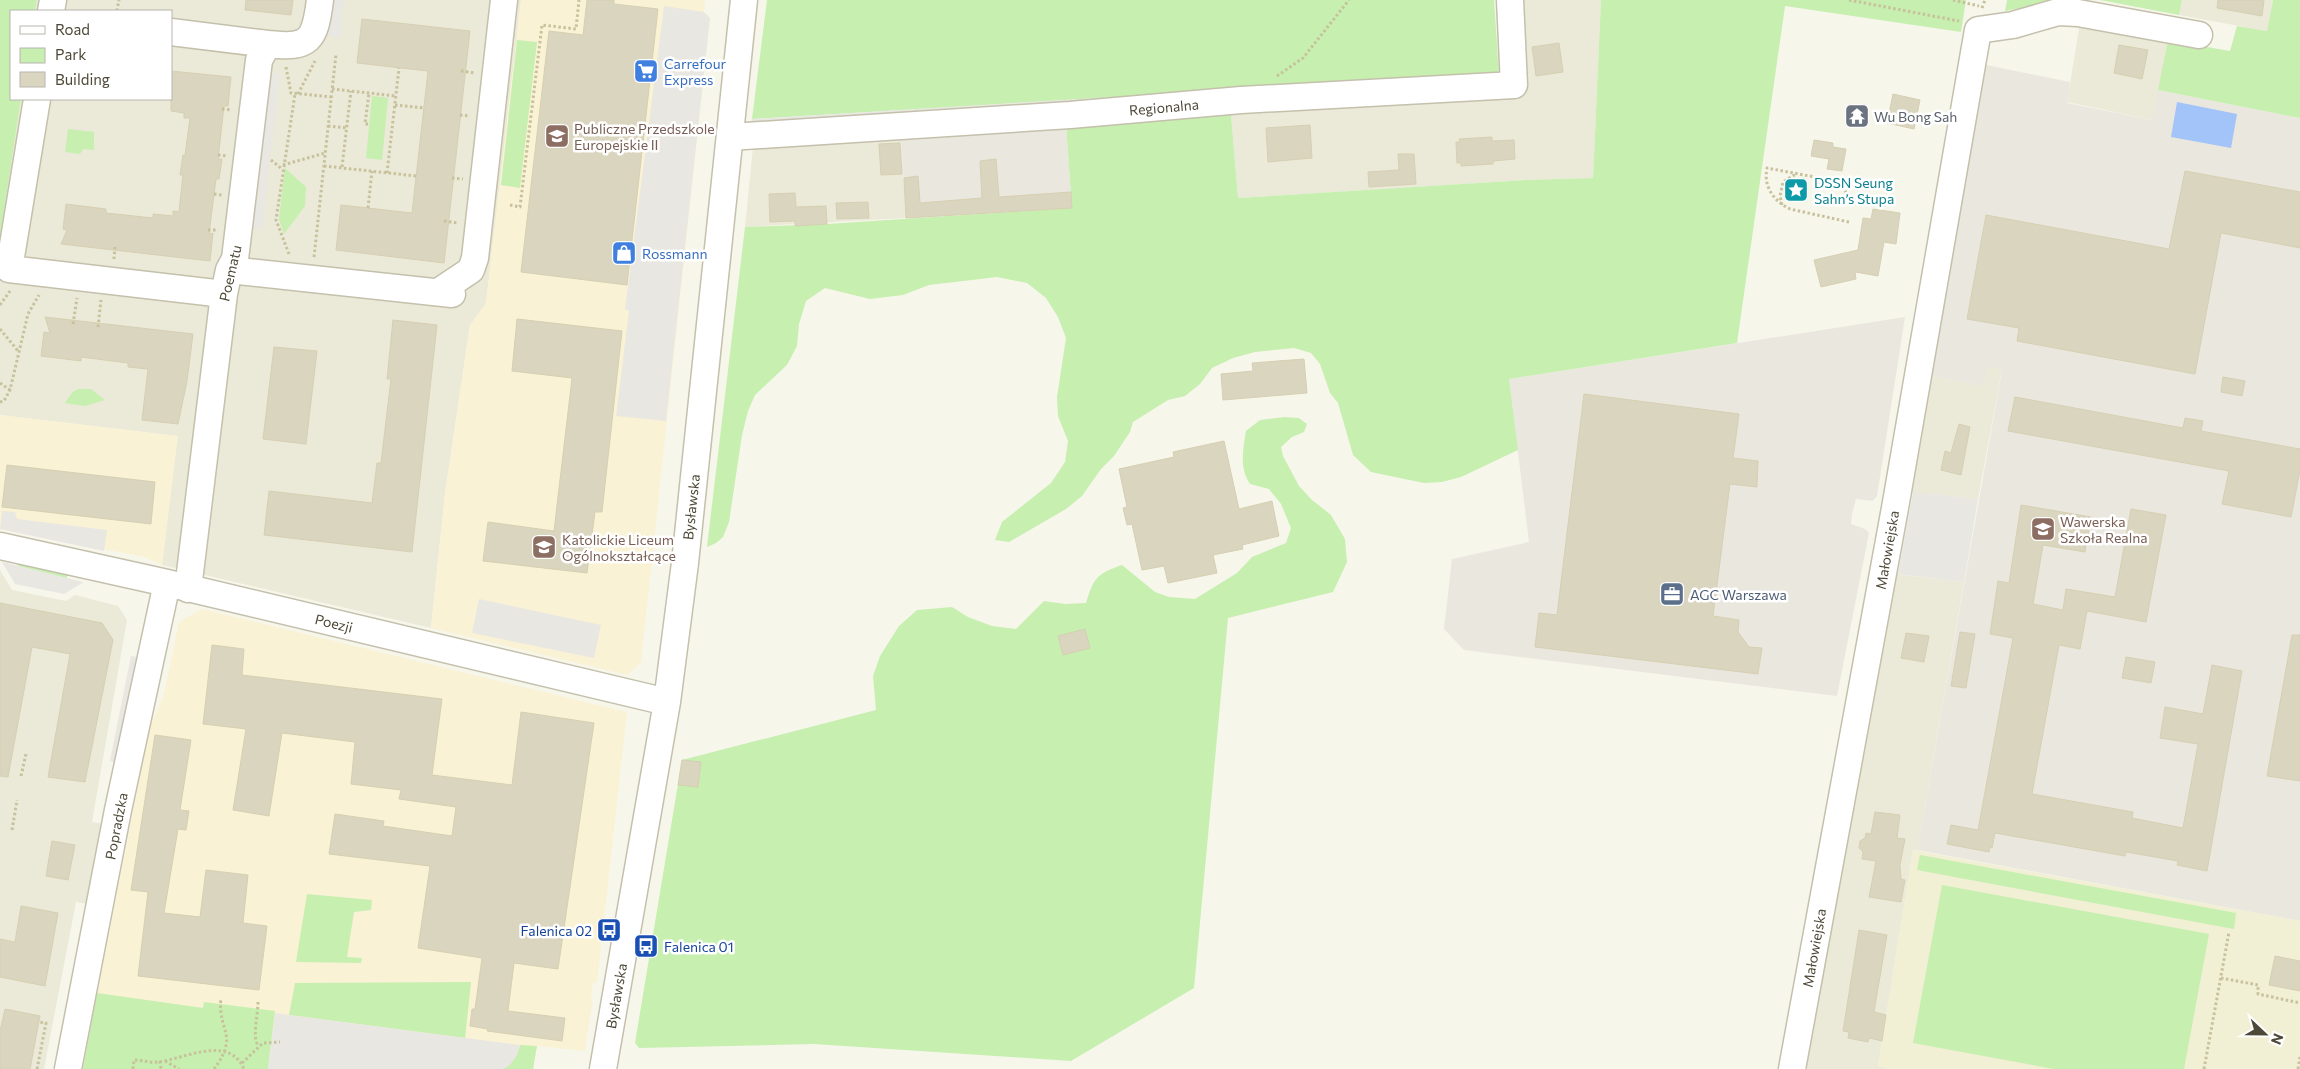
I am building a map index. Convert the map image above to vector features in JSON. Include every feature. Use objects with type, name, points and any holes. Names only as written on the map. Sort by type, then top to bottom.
[{"type":"street","points":[[172,32],[288,46],[306,42],[313,35],[317,25],[320,0]]},
{"type":"street","points":[[37,100],[9,269],[226,282],[304,278],[445,293],[470,270],[475,258],[504,0]]},
{"type":"street","name":"Bysławska","points":[[603,1069],[667,702],[686,553],[744,0]]},
{"type":"street","name":"Regionalna","points":[[730,137],[1070,115],[1241,100],[1514,85],[1510,0]]},
{"type":"street","points":[[1973,19],[2013,25],[2058,12],[2078,13],[2199,34]]},
{"type":"street","name":"Małowiejska","points":[[1792,1069],[1894,508],[1973,19]]},
{"type":"street","name":"Poematu","points":[[178,586],[226,282],[235,259],[259,60],[268,44]]},
{"type":"street","name":"Poezji","points":[[0,546],[178,586],[667,702]]},
{"type":"street","name":"Popradzka","points":[[68,1069],[120,802],[178,586]]},
{"type":"path","points":[[510,205],[520,207],[542,25],[576,29],[579,0]]},
{"type":"path","points":[[1272,79],[1303,58],[1350,0]]},
{"type":"path","points":[[1849,0],[1973,19]]},
{"type":"path","points":[[1955,0],[1973,19]]},
{"type":"path","points":[[304,278],[324,166],[336,54]]},
{"type":"path","points":[[304,278],[276,220],[282,167],[296,94],[318,56]]},
{"type":"path","points":[[286,63],[291,93],[331,97]]},
{"type":"path","points":[[387,173],[399,68]]},
{"type":"path","points":[[332,89],[396,96]]},
{"type":"path","points":[[342,168],[351,91]]},
{"type":"path","points":[[368,124],[365,124],[369,93]]},
{"type":"path","points":[[395,105],[424,108]]},
{"type":"path","points":[[328,126],[347,128]]},
{"type":"path","points":[[271,160],[282,167],[325,154]]},
{"type":"path","points":[[324,166],[416,176]]},
{"type":"path","points":[[1849,222],[1790,209],[1782,205],[1771,194],[1767,186],[1767,168],[1836,181],[1842,186],[1852,203]]},
{"type":"path","points":[[368,208],[372,171]]},
{"type":"path","points":[[1782,205],[1780,196],[1783,182],[1796,173]]},
{"type":"path","points":[[114,260],[115,247]]},
{"type":"path","points":[[0,402],[4,401],[10,390],[28,314],[41,291]]},
{"type":"path","points":[[74,324],[78,295]]},
{"type":"path","points":[[0,329],[19,351]]},
{"type":"path","points":[[0,383],[10,390]]},
{"type":"path","points":[[21,776],[26,754]]},
{"type":"path","points":[[12,830],[17,800]]},
{"type":"path","points":[[2204,1069],[2229,932]]},
{"type":"path","points":[[2221,978],[2258,985],[2258,994],[2300,1003]]},
{"type":"path","points":[[215,1069],[225,1052],[228,1034],[220,1013],[221,998]]},
{"type":"path","points":[[258,1002],[258,1022],[255,1036],[258,1046]]},
{"type":"path","points":[[37,1069],[46,1023],[39,1022]]},
{"type":"path","points":[[242,1063],[258,1046],[269,1041],[280,1042]]},
{"type":"path","points":[[133,1069],[134,1060],[162,1061],[203,1052],[225,1052],[242,1063],[244,1069]]},
{"type":"path","points":[[2298,1069],[2300,1057]]},
{"type":"path","points":[[160,1069],[162,1061]]},
{"type":"path","points":[[162,1061],[178,1069]]},
{"type":"shaded area","points":[[37,0],[521,0],[486,304],[470,325],[445,494],[431,628],[162,565],[177,436],[0,415],[0,237],[21,100],[172,100],[172,10],[35,10]]},
{"type":"shaded area","points":[[331,0],[344,0],[340,38],[327,36]]},
{"type":"shaded area","points":[[521,0],[705,0],[704,12],[710,18],[641,663],[627,675],[431,628],[445,494],[470,325],[486,303]]},
{"type":"shaded area","points":[[1516,0],[1601,0],[1593,178],[1527,180],[1238,198],[1231,115],[1523,96]]},
{"type":"shaded area","points":[[2182,0],[2273,0],[2267,31],[2179,15]]},
{"type":"shaded area","points":[[664,6],[704,12],[710,18],[666,421],[616,416],[629,311],[625,309]]},
{"type":"shaded area","points":[[2080,23],[2168,40],[2153,120],[2067,102]]},
{"type":"shaded area","points":[[1986,65],[2070,82],[2067,103],[2152,120],[2158,90],[2300,118],[2300,921],[1917,850],[2002,370],[1988,367],[1984,386],[1931,376]]},
{"type":"shaded area","points":[[266,72],[280,74],[262,230],[247,229]]},
{"type":"shaded area","points":[[1112,97],[1111,109],[750,130],[752,119]]},
{"type":"shaded area","points":[[1066,124],[1072,208],[906,218],[901,136]]},
{"type":"shaded area","points":[[901,136],[906,218],[745,227],[753,147]]},
{"type":"shaded area","points":[[1905,317],[1877,496],[1873,501],[1856,499],[1852,514],[1851,524],[1865,529],[1869,533],[1837,696],[1464,650],[1444,629],[1452,559],[1529,542],[1509,379]]},
{"type":"shaded area","points":[[1988,366],[2002,369],[1978,499],[1910,492],[1931,376],[1984,386]]},
{"type":"shaded area","points":[[0,415],[178,436],[162,565],[144,557],[0,529]]},
{"type":"shaded area","points":[[1913,492],[1978,499],[1964,582],[1898,574]]},
{"type":"shaded area","points":[[2,511],[15,512],[17,519],[107,530],[104,551],[0,529]]},
{"type":"shaded area","points":[[2,562],[84,582],[64,594],[15,584]]},
{"type":"shaded area","points":[[0,570],[12,590],[66,601],[75,595],[118,606],[127,620],[92,822],[103,824],[87,904],[76,902],[44,1069],[0,1069]]},
{"type":"shaded area","points":[[1895,574],[1964,582],[1917,850],[1913,850],[1878,1066],[1891,1069],[1804,1069]]},
{"type":"shaded area","points":[[479,599],[601,625],[594,658],[472,633]]},
{"type":"shaded area","points":[[202,609],[627,712],[597,983],[593,982],[591,999],[593,999],[585,1051],[537,1046],[533,1069],[83,1069],[149,730],[164,694],[179,622]]},
{"type":"shaded area","points":[[131,656],[138,657],[117,763],[110,761]]},
{"type":"shaded area","points":[[1913,850],[2300,921],[2300,1069],[1891,1069],[1878,1066]]},
{"type":"shaded area","points":[[275,1013],[520,1045],[517,1055],[510,1065],[503,1069],[268,1069]]},
{"type":"green space","points":[[0,0],[37,0],[35,10],[10,10],[10,100],[21,100],[0,237]]},
{"type":"green space","points":[[767,0],[1494,0],[1499,74],[752,119]]},
{"type":"green space","points":[[1601,0],[1966,0],[1961,32],[1785,6],[1737,343],[1509,379],[1518,450],[1461,477],[1442,482],[1424,483],[1371,472],[1353,455],[1338,403],[1330,393],[1320,364],[1311,353],[1294,348],[1255,352],[1233,358],[1212,368],[1200,384],[1185,396],[1168,400],[1133,422],[1130,432],[1114,456],[1101,469],[1082,496],[1066,509],[1009,542],[995,540],[1002,522],[1051,483],[1065,462],[1068,441],[1058,416],[1057,397],[1066,338],[1058,317],[1046,298],[1027,283],[997,277],[929,285],[903,295],[870,299],[825,288],[806,301],[799,324],[797,346],[787,365],[755,395],[748,411],[742,435],[729,522],[723,537],[707,547],[745,227],[827,224],[1072,208],[1066,124],[1231,115],[1238,198],[1527,180],[1593,178]]},
{"type":"green space","points":[[2007,0],[2060,0],[2005,11]]},
{"type":"green space","points":[[2100,0],[2182,0],[2179,15]]},
{"type":"green space","points":[[2273,0],[2300,0],[2300,118],[2158,90],[2168,40],[2230,51],[2237,26],[2267,31]]},
{"type":"green space","points":[[517,40],[537,42],[520,188],[501,185]]},
{"type":"green space","points":[[372,96],[388,98],[382,160],[366,158]]},
{"type":"green space","points":[[68,129],[94,132],[94,150],[83,149],[80,154],[65,152]]},
{"type":"green space","points":[[285,168],[306,187],[305,206],[284,234],[279,219]]},
{"type":"green space","points":[[78,389],[91,389],[105,400],[85,406],[65,403],[72,393]]},
{"type":"green space","points":[[1284,417],[1299,418],[1307,424],[1304,432],[1292,437],[1281,447],[1283,456],[1299,486],[1312,500],[1331,515],[1345,539],[1347,562],[1333,592],[1228,618],[1194,988],[1071,1061],[814,1044],[639,1048],[635,1043],[682,760],[876,710],[873,676],[880,656],[899,626],[917,610],[952,607],[968,617],[992,626],[1016,629],[1044,601],[1065,604],[1086,603],[1094,582],[1102,574],[1122,565],[1155,592],[1169,597],[1195,599],[1237,573],[1252,557],[1286,543],[1291,528],[1281,504],[1269,489],[1250,484],[1243,465],[1246,431],[1260,420]]},
{"type":"green space","points":[[17,558],[72,571],[66,578],[18,566],[16,563]]},
{"type":"green space","points":[[1920,855],[2236,913],[2234,929],[1917,870]]},
{"type":"green space","points":[[1942,885],[2209,934],[2184,1069],[2054,1069],[1913,1043]]},
{"type":"green space","points":[[307,894],[372,900],[371,910],[354,912],[347,957],[362,958],[361,963],[296,962]]},
{"type":"green space","points":[[471,982],[465,1038],[289,1015],[295,983]]},
{"type":"green space","points":[[97,993],[203,1008],[204,1002],[275,1011],[268,1069],[83,1069]]},
{"type":"green space","points":[[520,1045],[537,1046],[533,1069],[503,1069],[514,1059]]},
{"type":"water","points":[[2177,102],[2237,114],[2231,148],[2171,137]]},
{"type":"building","points":[[246,0],[293,0],[291,15],[245,10]]},
{"type":"building","points":[[587,0],[614,0],[614,4],[658,9],[627,285],[521,272],[549,31],[583,35]]},
{"type":"building","points":[[2218,0],[2264,0],[2262,16],[2217,8]]},
{"type":"building","points":[[362,19],[470,31],[444,263],[336,250],[341,205],[412,213],[428,71],[357,63]]},
{"type":"building","points":[[1559,43],[1563,72],[1536,76],[1532,47]]},
{"type":"building","points":[[2119,45],[2148,50],[2142,79],[2114,73]]},
{"type":"building","points":[[172,71],[231,77],[228,106],[224,106],[218,159],[222,159],[219,179],[216,179],[209,234],[213,233],[210,261],[61,244],[67,230],[63,229],[66,204],[106,209],[106,213],[153,218],[153,214],[173,216],[173,211],[179,212],[183,175],[180,175],[190,118],[184,118],[184,113],[171,111]]},
{"type":"building","points":[[1893,94],[1920,100],[1914,129],[1887,123]]},
{"type":"building","points":[[1310,125],[1312,158],[1268,162],[1266,128]]},
{"type":"building","points":[[1492,137],[1492,141],[1514,140],[1515,159],[1493,161],[1493,164],[1461,166],[1461,163],[1457,163],[1456,142],[1460,142],[1459,139]]},
{"type":"building","points":[[1814,140],[1833,143],[1833,147],[1846,149],[1842,171],[1827,169],[1829,159],[1811,156]]},
{"type":"building","points":[[900,143],[902,174],[881,175],[879,144]]},
{"type":"building","points":[[1398,154],[1414,154],[1416,184],[1369,187],[1368,172],[1399,170]]},
{"type":"building","points":[[996,159],[999,197],[1071,192],[1072,208],[906,218],[904,178],[918,176],[920,203],[982,198],[980,161]]},
{"type":"building","points":[[2185,171],[2300,192],[2300,248],[2221,233],[2195,374],[2017,341],[2019,328],[1967,319],[1986,215],[2169,249]]},
{"type":"building","points":[[795,193],[796,207],[826,206],[827,224],[795,226],[795,221],[770,222],[769,194]]},
{"type":"building","points":[[868,202],[869,218],[837,219],[836,203]]},
{"type":"building","points":[[1873,209],[1900,213],[1896,244],[1884,242],[1878,276],[1855,272],[1856,279],[1821,287],[1814,260],[1858,250],[1863,218],[1871,219]]},
{"type":"building","points":[[45,317],[193,334],[187,381],[178,424],[142,420],[148,369],[128,367],[128,363],[81,357],[81,361],[41,356],[44,332],[50,333]]},
{"type":"building","points":[[517,319],[622,331],[602,512],[595,512],[587,573],[483,561],[488,522],[554,531],[572,378],[512,371]]},
{"type":"building","points":[[393,320],[437,325],[412,552],[264,535],[269,491],[372,503],[377,463],[381,463],[391,379],[387,379]]},
{"type":"building","points":[[274,347],[317,351],[306,444],[263,439]]},
{"type":"building","points":[[1304,359],[1307,393],[1223,400],[1221,374],[1253,371],[1252,363]]},
{"type":"building","points":[[2223,377],[2245,381],[2242,396],[2221,392]]},
{"type":"building","points":[[1584,394],[1739,414],[1733,458],[1758,461],[1757,487],[1730,484],[1713,616],[1739,620],[1738,632],[1749,647],[1762,648],[1758,674],[1535,647],[1539,613],[1557,615]]},
{"type":"building","points":[[2015,397],[2183,428],[2185,418],[2203,421],[2201,431],[2300,449],[2300,470],[2291,517],[2222,504],[2229,471],[2008,431]]},
{"type":"building","points":[[1959,424],[1970,427],[1961,475],[1941,470],[1945,451],[1951,453]]},
{"type":"building","points":[[1224,441],[1239,509],[1272,501],[1279,536],[1242,545],[1243,549],[1213,555],[1217,573],[1168,583],[1164,566],[1142,570],[1132,524],[1127,525],[1123,508],[1127,507],[1119,469],[1174,457],[1173,452]]},
{"type":"building","points":[[7,465],[155,482],[151,524],[2,507]]},
{"type":"building","points":[[2021,505],[2091,517],[2085,552],[2043,545],[2033,604],[2063,610],[2066,589],[2115,597],[2131,509],[2166,515],[2146,622],[2087,611],[2080,649],[2059,645],[2032,794],[2133,812],[2132,818],[2183,828],[2198,744],[2160,738],[2165,707],[2203,714],[2212,665],[2242,671],[2207,871],[2177,865],[2178,861],[2126,852],[2125,856],[1995,833],[1992,848],[1990,847],[1989,852],[1947,844],[1951,825],[1978,830],[2013,638],[1990,634],[1998,581],[2009,583]]},
{"type":"building","points":[[0,603],[102,623],[113,640],[85,782],[48,777],[70,654],[32,647],[8,777],[0,776]]},
{"type":"building","points":[[1085,629],[1090,648],[1063,655],[1058,636]]},
{"type":"building","points":[[1960,632],[1975,634],[1966,688],[1951,686]]},
{"type":"building","points":[[1906,633],[1929,636],[1924,662],[1901,658]]},
{"type":"building","points":[[2292,635],[2300,635],[2300,781],[2267,776]]},
{"type":"building","points":[[212,645],[244,649],[242,675],[442,699],[432,775],[512,785],[521,712],[594,723],[558,969],[514,963],[508,1011],[565,1018],[562,1041],[487,1031],[488,1029],[470,1026],[472,1009],[475,1009],[482,958],[418,948],[430,866],[329,854],[335,814],[384,821],[383,826],[452,836],[456,807],[399,799],[401,790],[351,784],[355,742],[282,733],[269,816],[233,810],[246,729],[203,724]]},
{"type":"building","points":[[2126,657],[2155,662],[2151,683],[2122,678]]},
{"type":"building","points":[[155,735],[191,740],[180,810],[189,811],[186,830],[178,829],[164,913],[200,917],[206,870],[248,875],[243,923],[267,926],[259,990],[138,976],[148,892],[131,890]]},
{"type":"building","points":[[682,760],[701,762],[698,787],[678,785]]},
{"type":"building","points":[[1875,812],[1900,815],[1897,838],[1905,839],[1900,865],[1901,879],[1905,880],[1901,902],[1869,897],[1876,861],[1862,859],[1863,852],[1859,848],[1860,841],[1865,838],[1866,833],[1871,834]]},
{"type":"building","points":[[52,841],[75,845],[68,880],[46,876]]},
{"type":"building","points":[[21,906],[58,913],[45,986],[0,977],[0,939],[15,942]]},
{"type":"building","points":[[1859,930],[1887,935],[1874,1012],[1886,1015],[1882,1041],[1869,1038],[1868,1042],[1848,1038],[1849,1032],[1843,1031]]},
{"type":"building","points":[[2275,956],[2300,961],[2300,991],[2269,985]]},
{"type":"building","points":[[5,1009],[40,1016],[30,1069],[0,1069],[0,1031]]},
{"type":"place","name":"Carrefour Express","points":[[646,71]]},
{"type":"place","name":"Wu Bong Sah","points":[[1857,116]]},
{"type":"place","name":"Publiczne Przedszkole Europejskie II","points":[[557,136]]},
{"type":"place","name":"DSSN Seung Sahn’s Stupa","points":[[1796,190]]},
{"type":"place","name":"Rossmann","points":[[624,253]]},
{"type":"place","name":"Wawerska Szkoła Realna","points":[[2043,529]]},
{"type":"place","name":"Katolickie Liceum Ogólnokształcące","points":[[544,547]]},
{"type":"place","name":"AGC Warszawa","points":[[1672,594]]},
{"type":"place","name":"Falenica 02","points":[[609,930]]},
{"type":"place","name":"Falenica 01","points":[[646,946]]}]
